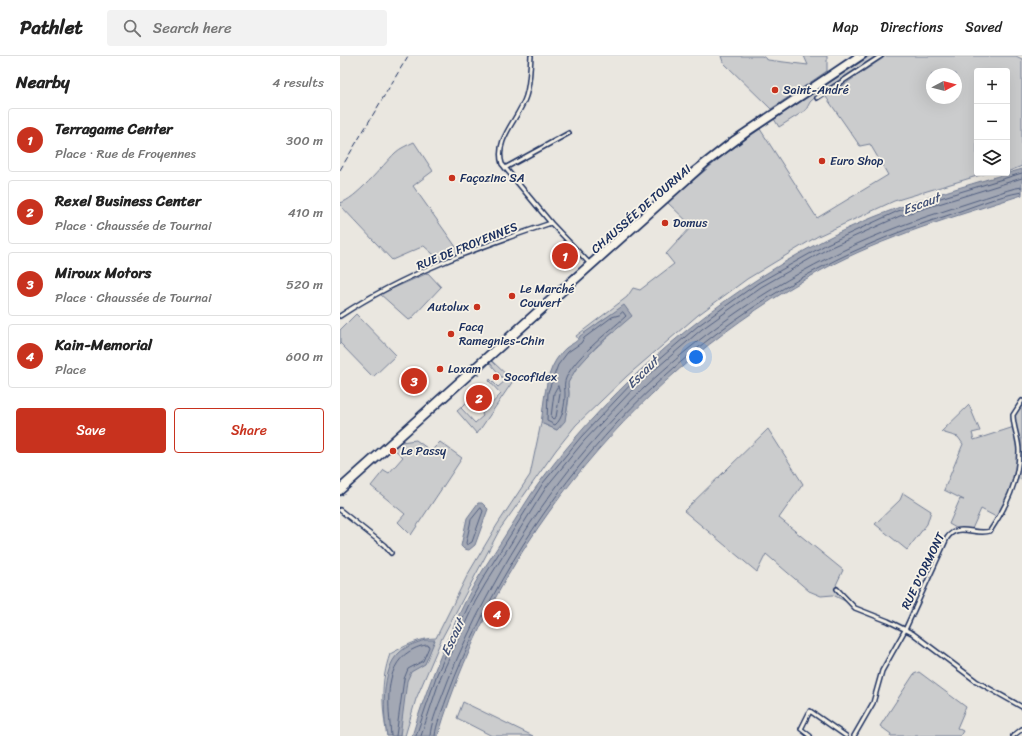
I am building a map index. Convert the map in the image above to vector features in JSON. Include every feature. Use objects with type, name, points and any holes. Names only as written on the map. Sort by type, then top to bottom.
[{"type":"main road","name":"CHAUSSÉE DE TOURNAI","points":[[340,487],[721,148],[857,56]]},
{"type":"main road","name":"CHAUSSÉE DE TOURNAI","points":[[340,492],[590,264],[718,155],[863,56]]},
{"type":"street","points":[[531,56],[527,95],[499,150],[502,164],[551,223],[590,264]]},
{"type":"street","points":[[817,98],[880,56]]},
{"type":"street","points":[[505,168],[569,133]]},
{"type":"street","name":"RUE DE FROYENNES","points":[[340,316],[365,300],[429,270],[489,244],[551,223]]},
{"type":"street","name":"RUE D'ORMONT","points":[[854,736],[873,703],[882,671],[904,630],[950,535],[959,530],[982,532],[990,531],[1008,498],[1016,479],[1018,459],[1013,415],[1022,401]]},
{"type":"street","points":[[340,510],[384,545],[391,553]]},
{"type":"street","points":[[837,589],[855,608],[888,621],[904,630],[976,680],[1022,707]]},
{"type":"street","points":[[810,736],[801,729],[810,711],[846,736]]},
{"type":"street","points":[[1013,736],[1022,729]]},
{"type":"shaded area","name":"Saint-André","points":[[721,56],[762,56],[768,60],[808,65],[804,56],[827,56],[827,71],[771,109],[723,62]]},
{"type":"shaded area","points":[[870,56],[876,56],[822,91],[810,102],[806,110],[779,127],[774,119]]},
{"type":"shaded area","points":[[886,56],[1016,56],[1022,59],[1022,166],[1010,171],[1010,68],[974,68],[974,176],[977,176],[894,201],[818,236],[747,279],[698,315],[627,376],[576,425],[556,450],[500,529],[442,638],[416,699],[405,736],[387,736],[384,715],[383,685],[390,654],[418,641],[436,638],[468,574],[497,525],[530,475],[541,423],[557,430],[560,426],[568,408],[568,383],[571,377],[581,363],[614,332],[618,312],[602,320],[579,340],[576,336],[627,297],[633,288],[640,290],[674,264],[666,254],[692,226],[667,202],[725,154],[760,129],[817,218],[888,175],[870,144],[860,146],[826,97]]},
{"type":"shaded area","points":[[414,142],[433,171],[413,186],[461,254],[442,262],[424,246],[392,260],[340,205],[340,203],[353,196],[361,189],[397,151]]},
{"type":"shaded area","points":[[428,273],[441,287],[409,320],[380,294]]},
{"type":"shaded area","points":[[356,314],[396,355],[373,377],[340,343],[340,330]]},
{"type":"shaded area","points":[[492,361],[513,381],[477,434],[457,411],[466,403],[461,408],[475,423],[483,416],[482,414],[501,394],[489,381],[490,379],[498,387],[505,381],[490,363]]},
{"type":"shaded area","points":[[1022,403],[1022,479],[1017,480],[998,518],[981,509],[972,529],[956,528],[949,524],[960,499],[964,500],[944,490],[963,444],[958,437],[941,432],[969,405],[980,431],[972,433],[974,440],[1014,427],[1020,456],[1014,417]]},
{"type":"shaded area","points":[[768,429],[803,484],[779,518],[843,570],[836,585],[847,596],[845,601],[833,595],[821,596],[809,591],[766,554],[757,572],[684,511]]},
{"type":"shaded area","points":[[416,440],[431,451],[440,442],[462,458],[411,535],[398,522],[405,514],[371,486],[384,470],[389,473],[403,457],[393,448],[401,442]]},
{"type":"shaded area","points":[[903,493],[931,511],[927,524],[907,550],[875,524],[900,500]]},
{"type":"shaded area","points":[[919,672],[966,707],[957,728],[963,731],[960,736],[890,736],[891,734],[880,726],[914,674]]},
{"type":"shaded area","points":[[463,702],[533,736],[492,736],[457,718]]},
{"type":"water","name":"Escaut","points":[[1022,169],[1022,195],[945,219],[895,237],[822,270],[756,310],[694,356],[637,409],[585,466],[538,528],[498,594],[464,663],[438,736],[412,736],[423,701],[451,632],[467,598],[481,574],[542,479],[602,408],[635,375],[706,315],[783,263],[824,240],[848,228],[897,208],[999,176],[1010,176],[1010,173]]},
{"type":"water","points":[[624,305],[632,316],[597,346],[576,369],[568,383],[569,394],[565,421],[557,430],[541,423],[547,382],[556,360],[563,351],[580,336]]},
{"type":"water","points":[[478,503],[482,503],[488,509],[475,545],[469,550],[464,549],[461,546],[467,518]]},
{"type":"water","points":[[425,640],[435,640],[425,664],[411,672],[407,681],[400,736],[387,736],[384,704],[386,680],[389,670],[393,660],[405,648]]},
{"type":"railway","points":[[340,170],[408,56]]},
{"type":"place","name":"Saint-André","points":[[775,90]]},
{"type":"place","name":"Euro Shop","points":[[822,161]]},
{"type":"place","name":"Façozinc SA","points":[[452,178]]},
{"type":"place","name":"Domus","points":[[665,223]]},
{"type":"place","name":"Terragame Center","points":[[565,256]]},
{"type":"place","name":"Le Marché Couvert","points":[[512,296]]},
{"type":"place","name":"Autolux","points":[[477,307]]},
{"type":"place","name":"Facq Ramegnies-Chin","points":[[451,334]]},
{"type":"place","name":"Loxam","points":[[440,369]]},
{"type":"place","name":"Socofidex","points":[[496,377]]},
{"type":"place","name":"Miroux Motors","points":[[414,381]]},
{"type":"place","name":"Rexel Business Center","points":[[479,398]]},
{"type":"place","name":"Le Passy","points":[[393,451]]},
{"type":"place","name":"Kain-Memorial","points":[[497,614]]}]
